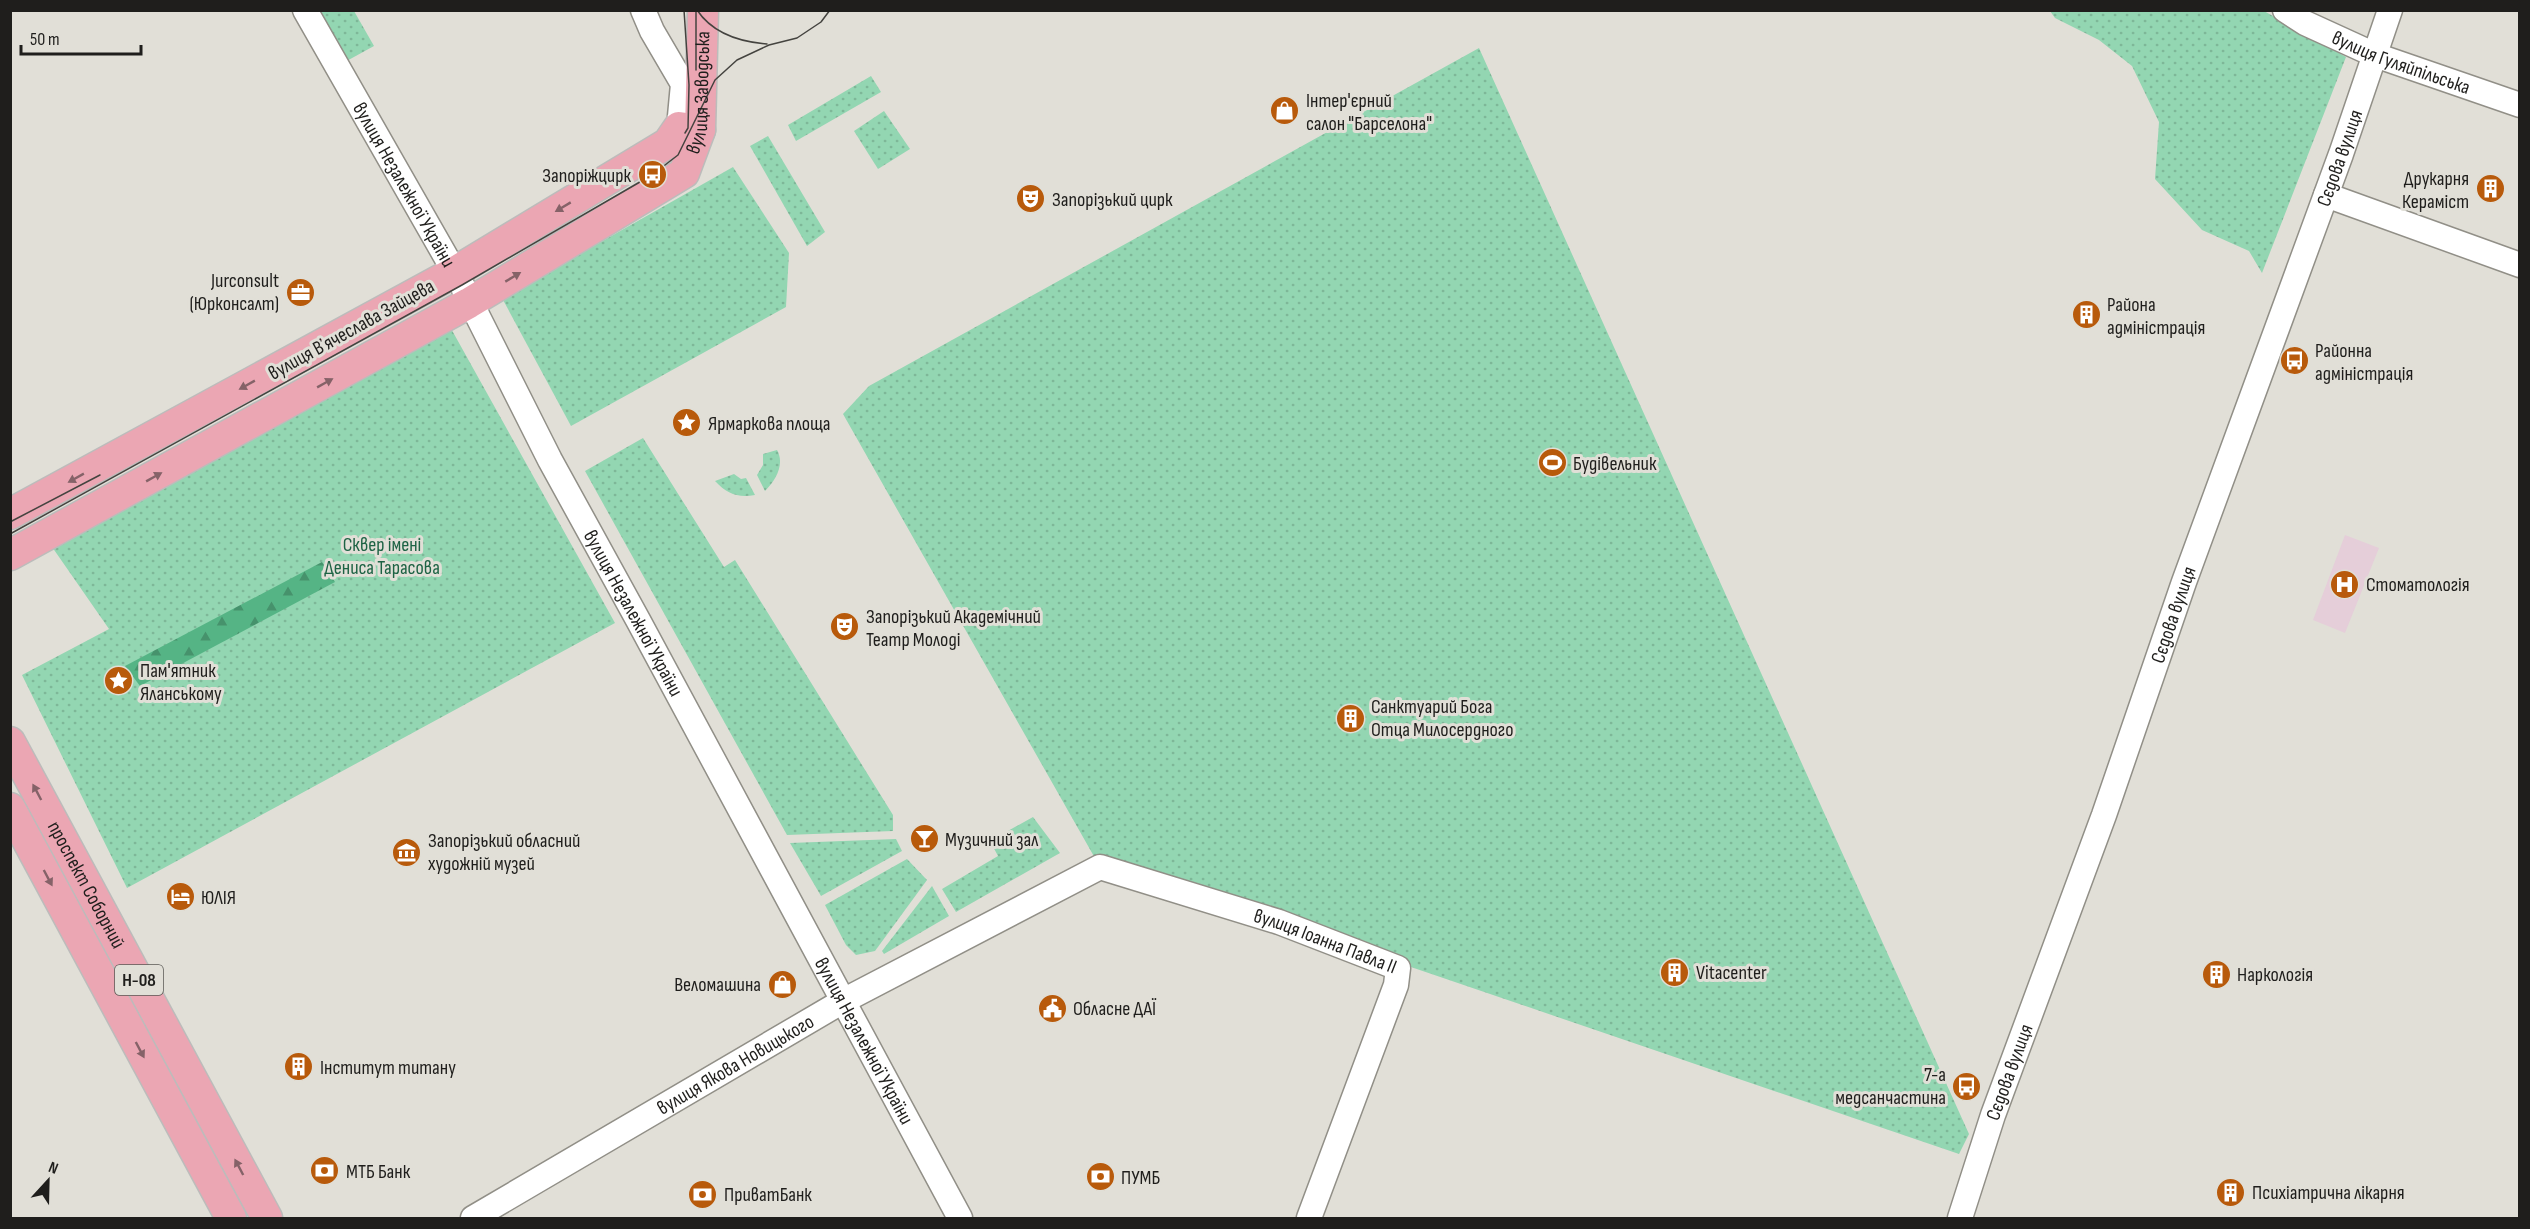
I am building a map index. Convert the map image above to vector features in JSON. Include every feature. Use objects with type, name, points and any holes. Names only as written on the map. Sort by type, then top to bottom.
[{"type":"main road","name":"вулиця Заводська","points":[[684,173],[703,10]]},
{"type":"main road","name":"вулиця Вʼячеслава Зайцева","points":[[10,514],[453,273],[668,144],[690,128]]},
{"type":"main road","name":"вулиця Вʼячеслава Зайцева","points":[[10,555],[469,303],[684,173]]},
{"type":"main road","name":"проспект Соборний","points":[[10,742],[267,1218]]},
{"type":"main road","name":"проспект Соборний","points":[[10,808],[231,1218]]},
{"type":"street","name":"вулиця Незалежної України","points":[[305,10],[453,273],[550,460],[960,1218]]},
{"type":"street","points":[[643,10],[652,31],[683,84],[690,128]]},
{"type":"street","name":"вулиця Гуляйпільська","points":[[2286,10],[2305,23],[2375,55],[2520,105]]},
{"type":"street","name":"Сєдова вулиця","points":[[1960,1218],[2001,1094],[2104,815],[2184,582],[2326,195],[2390,10]]},
{"type":"street","points":[[2326,195],[2520,265]]},
{"type":"street","name":"вулиця Якова Новицького","points":[[473,1218],[843,1001],[1100,867]]},
{"type":"street","name":"вулиця Іоанна Павла ІІ","points":[[1100,867],[1279,922],[1398,968],[1396,985],[1309,1218]]},
{"type":"shaded area","name":"Стоматологія","points":[[2345,535],[2379,548],[2345,633],[2313,620]]},
{"type":"green space","points":[[314,11],[354,11],[374,46],[343,63]]},
{"type":"green space","points":[[2050,11],[2264,11],[2346,57],[2262,273],[2249,251],[2202,230],[2155,179],[2159,122],[2132,66],[2099,40],[2055,18]]},
{"type":"green space","points":[[1479,48],[1969,1134],[1959,1154],[1279,922],[1100,867],[843,414],[869,386]]},
{"type":"green space","points":[[871,76],[881,92],[796,141],[788,125]]},
{"type":"green space","points":[[884,111],[910,149],[878,169],[854,131]]},
{"type":"green space","points":[[768,136],[825,232],[807,246],[750,146]]},
{"type":"green space","points":[[733,167],[789,253],[786,307],[571,426],[502,298]]},
{"type":"green space","name":"Сквер імені Дениса Тарасова","points":[[449,325],[615,623],[127,888],[22,675],[109,629],[50,544]]},
{"type":"green space","points":[[643,438],[724,567],[735,560],[893,815],[893,831],[787,835],[585,471]]},
{"type":"green space","points":[[777,450],[780,466],[773,482],[765,491],[757,475],[763,465],[763,454]]},
{"type":"green space","points":[[734,474],[741,479],[746,478],[755,495],[733,494],[715,481]]},
{"type":"green space","points":[[322,562],[335,582],[140,686],[125,666]]},
{"type":"green space","points":[[1033,817],[1060,853],[956,912],[942,889],[998,856],[990,841]]},
{"type":"green space","points":[[896,839],[902,851],[821,896],[790,843]]},
{"type":"green space","points":[[907,859],[927,880],[875,951],[856,955],[846,945],[825,905]]},
{"type":"green space","points":[[932,886],[949,916],[884,954],[882,951]]},
{"type":"tram line","points":[[684,10],[689,85],[688,128],[685,133]]},
{"type":"tram line","points":[[696,10],[696,70]]},
{"type":"tram line","points":[[697,10],[719,31],[738,39],[767,44]]},
{"type":"tram line","points":[[10,534],[462,285],[652,175],[678,155],[715,80],[737,60],[769,45],[797,38],[821,22],[830,10]]},
{"type":"tram line","points":[[10,522],[100,475]]},
{"type":"place","name":"Інтер'єрний салон \"Барселона\"","points":[[1285,111]]},
{"type":"place","name":"Запоріжцирк","points":[[652,175]]},
{"type":"place","name":"Друкарня Кераміст","points":[[2490,189]]},
{"type":"place","name":"Запорізький цирк","points":[[1031,199]]},
{"type":"place","name":"Jurconsult (Юрконсалт)","points":[[300,292]]},
{"type":"place","name":"Района адміністрація","points":[[2086,315]]},
{"type":"place","name":"Районна адміністрація","points":[[2294,361]]},
{"type":"place","name":"Ярмаркова площа","points":[[687,423]]},
{"type":"place","name":"Будівельник","points":[[1552,463]]},
{"type":"place","name":"Стоматологія","points":[[2345,584]]},
{"type":"place","name":"Запорізький Академічний Театр Молоді","points":[[845,627]]},
{"type":"place","name":"Пам'ятник Яланському","points":[[119,681]]},
{"type":"place","name":"Санктуарий Бога Отца Милосердного","points":[[1350,718]]},
{"type":"place","name":"Музичний зал","points":[[924,839]]},
{"type":"place","name":"Запорізький обласний художній музей","points":[[407,852]]},
{"type":"place","name":"ЮЛІЯ","points":[[180,897]]},
{"type":"place","name":"Vitacenter","points":[[1675,972]]},
{"type":"place","name":"Наркологія","points":[[2216,974]]},
{"type":"place","name":"Веломашина","points":[[782,984]]},
{"type":"place","name":"Обласне ДАЇ","points":[[1052,1008]]},
{"type":"place","name":"Інститут титану","points":[[299,1067]]},
{"type":"place","name":"7-а медсанчастина","points":[[1967,1086]]},
{"type":"place","name":"МТБ Банк","points":[[325,1171]]},
{"type":"place","name":"ПУМБ","points":[[1100,1177]]},
{"type":"place","name":"Психіатрична лікарня","points":[[2231,1192]]},
{"type":"place","name":"ПриватБанк","points":[[703,1194]]}]
